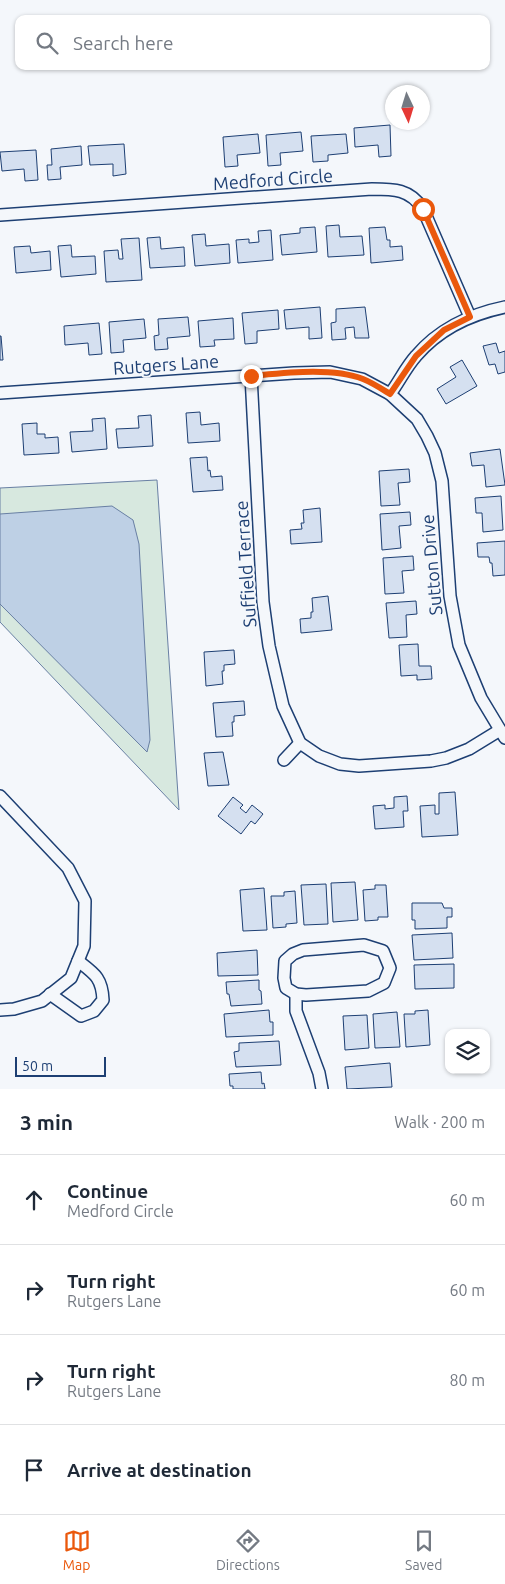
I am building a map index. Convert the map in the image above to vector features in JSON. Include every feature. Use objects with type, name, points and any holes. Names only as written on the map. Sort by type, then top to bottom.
[{"type":"street","name":"Medford Circle","points":[[0,215],[392,189],[417,200],[423,209],[470,317]]},
{"type":"street","points":[[390,394],[416,356],[444,330],[470,317],[505,306]]},
{"type":"street","name":"Rutgers Lane","points":[[0,394],[330,372],[362,379],[390,394]]},
{"type":"street","name":"Suffield Terrace","points":[[251,376],[263,602],[268,638],[283,706],[300,743]]},
{"type":"street","name":"Sutton Drive","points":[[390,394],[416,419],[435,453],[442,481],[450,596],[459,645],[481,698],[502,734]]},
{"type":"street","points":[[284,760],[300,743],[319,756],[340,764],[360,766],[431,761],[446,758],[502,734]]},
{"type":"street","points":[[0,796],[68,868],[85,901],[84,946],[71,978],[42,1000],[14,1009],[0,1010]]},
{"type":"street","points":[[364,945],[383,951],[390,968],[384,984],[368,992],[296,994],[286,988],[284,978],[285,961],[293,954],[303,950],[364,945]]},
{"type":"street","points":[[50,994],[81,1016],[94,1011],[103,1000],[102,985],[93,972],[78,961]]},
{"type":"street","points":[[296,994],[296,1011],[319,1073],[322,1089]]},
{"type":"shaded area","points":[[157,480],[179,810],[0,622],[0,488]]},
{"type":"water","points":[[112,506],[133,520],[139,544],[150,740],[147,752],[0,604],[0,514]]},
{"type":"building","points":[[385,125],[385,130],[390,130],[391,156],[379,157],[378,145],[355,147],[354,128]]},
{"type":"building","points":[[301,132],[303,151],[280,153],[281,165],[268,166],[266,135]]},
{"type":"building","points":[[258,134],[260,153],[237,155],[238,166],[225,167],[223,137]]},
{"type":"building","points":[[346,134],[348,153],[328,155],[328,161],[313,162],[311,136]]},
{"type":"building","points":[[124,144],[126,174],[113,176],[113,164],[90,165],[88,146]]},
{"type":"building","points":[[81,146],[82,165],[60,167],[61,179],[48,180],[47,165],[52,165],[51,149]]},
{"type":"building","points":[[36,150],[38,180],[25,181],[24,169],[2,171],[0,152]]},
{"type":"building","points":[[339,225],[340,237],[362,236],[364,255],[328,257],[326,226]]},
{"type":"building","points":[[315,227],[317,252],[282,255],[280,235],[300,233],[300,228]]},
{"type":"building","points":[[385,227],[387,240],[390,240],[390,247],[402,246],[403,260],[371,263],[369,228]]},
{"type":"building","points":[[271,230],[273,260],[238,263],[236,240],[249,239],[249,243],[259,242],[258,231]]},
{"type":"building","points":[[205,234],[206,246],[229,244],[230,263],[195,266],[192,235]]},
{"type":"building","points":[[160,237],[161,249],[184,247],[185,266],[150,268],[147,238]]},
{"type":"building","points":[[139,238],[142,280],[106,282],[104,251],[118,250],[119,259],[123,259],[121,239]]},
{"type":"building","points":[[71,245],[72,257],[95,256],[96,274],[61,277],[58,246]]},
{"type":"building","points":[[30,246],[31,253],[50,251],[51,270],[16,273],[14,247]]},
{"type":"building","points":[[320,307],[322,338],[309,339],[309,327],[286,329],[284,310]]},
{"type":"building","points":[[365,307],[369,338],[355,338],[354,327],[345,328],[346,339],[332,340],[331,323],[336,322],[336,309]]},
{"type":"building","points":[[278,310],[279,329],[257,331],[257,343],[245,344],[242,313]]},
{"type":"building","points":[[188,317],[190,336],[167,338],[168,349],[155,350],[154,336],[159,335],[158,319]]},
{"type":"building","points":[[233,318],[234,339],[214,340],[215,346],[200,347],[198,321]]},
{"type":"building","points":[[144,319],[146,338],[123,340],[124,352],[111,353],[109,322]]},
{"type":"building","points":[[99,323],[102,354],[89,355],[88,343],[65,345],[64,326]]},
{"type":"building","points":[[1,336],[3,360],[0,360]]},
{"type":"building","points":[[496,343],[499,353],[505,351],[505,372],[498,374],[495,364],[489,365],[483,346]]},
{"type":"building","points":[[462,360],[477,386],[446,404],[437,389],[456,377],[450,367]]},
{"type":"building","points":[[200,412],[201,425],[219,423],[220,441],[188,443],[186,413]]},
{"type":"building","points":[[151,415],[153,446],[118,448],[116,429],[139,428],[138,416]]},
{"type":"building","points":[[105,418],[107,449],[72,452],[70,432],[93,431],[92,419]]},
{"type":"building","points":[[37,423],[37,434],[45,434],[45,438],[58,437],[59,453],[24,455],[22,424]]},
{"type":"building","points":[[500,449],[505,485],[486,487],[484,465],[472,466],[470,453]]},
{"type":"building","points":[[207,457],[208,471],[210,470],[211,477],[222,476],[223,490],[193,492],[190,458]]},
{"type":"building","points":[[409,469],[410,482],[398,483],[400,505],[381,506],[379,471]]},
{"type":"building","points":[[501,496],[503,530],[483,532],[482,513],[476,513],[475,498]]},
{"type":"building","points":[[320,508],[322,542],[291,544],[290,530],[302,529],[301,523],[304,523],[303,510]]},
{"type":"building","points":[[410,512],[411,525],[399,526],[401,548],[382,550],[380,514]]},
{"type":"building","points":[[505,541],[505,575],[493,576],[492,563],[490,563],[489,557],[478,557],[477,543]]},
{"type":"building","points":[[413,556],[414,570],[402,571],[404,593],[385,594],[383,558]]},
{"type":"building","points":[[328,596],[332,630],[301,633],[300,619],[311,618],[311,612],[313,612],[312,598]]},
{"type":"building","points":[[416,601],[417,614],[406,615],[407,637],[389,638],[386,603]]},
{"type":"building","points":[[418,644],[419,666],[431,666],[432,679],[417,680],[417,675],[401,676],[399,645]]},
{"type":"building","points":[[234,650],[235,664],[224,665],[224,671],[222,671],[223,684],[206,686],[204,652]]},
{"type":"building","points":[[244,701],[245,715],[234,716],[234,722],[232,722],[233,736],[216,737],[213,703]]},
{"type":"building","points":[[223,752],[229,785],[208,786],[204,753]]},
{"type":"building","points":[[455,792],[458,835],[422,837],[420,806],[435,805],[435,814],[439,814],[439,793]]},
{"type":"building","points":[[407,796],[408,811],[403,811],[404,827],[375,829],[373,806],[385,805],[385,809],[394,808],[394,797]]},
{"type":"building","points":[[233,797],[243,805],[240,808],[246,813],[252,805],[263,814],[255,824],[251,821],[241,834],[218,816]]},
{"type":"building","points":[[355,882],[358,920],[333,922],[331,883]]},
{"type":"building","points":[[326,884],[328,924],[304,925],[301,885]]},
{"type":"building","points":[[375,885],[386,885],[388,917],[378,917],[378,920],[365,921],[363,890],[375,889]]},
{"type":"building","points":[[264,888],[267,930],[243,931],[240,890]]},
{"type":"building","points":[[295,891],[297,923],[286,924],[286,927],[273,928],[271,896],[284,896],[284,892]]},
{"type":"building","points":[[412,903],[442,903],[444,908],[452,908],[452,917],[447,917],[447,928],[415,929],[415,920],[412,920]]},
{"type":"building","points":[[452,933],[453,958],[414,960],[412,935]]},
{"type":"building","points":[[257,950],[258,975],[218,976],[217,953]]},
{"type":"building","points":[[454,964],[454,988],[415,989],[414,965]]},
{"type":"building","points":[[259,980],[262,1004],[231,1006],[226,982]]},
{"type":"building","points":[[269,1010],[270,1022],[273,1022],[273,1035],[226,1037],[224,1014]]},
{"type":"building","points":[[428,1010],[430,1045],[406,1047],[404,1014],[415,1014],[415,1011]]},
{"type":"building","points":[[397,1012],[400,1047],[375,1048],[373,1014]]},
{"type":"building","points":[[367,1015],[369,1048],[345,1050],[343,1016]]},
{"type":"building","points":[[279,1041],[281,1065],[236,1067],[234,1052],[239,1051],[239,1043]]},
{"type":"building","points":[[390,1063],[392,1087],[347,1089],[345,1067]]},
{"type":"building","points":[[261,1072],[262,1084],[264,1083],[265,1089],[233,1089],[233,1086],[230,1086],[229,1074]]},
{"type":"route","points":[[251,376],[330,372],[362,379],[390,394],[416,356],[444,330],[470,317],[423,209]]}]
